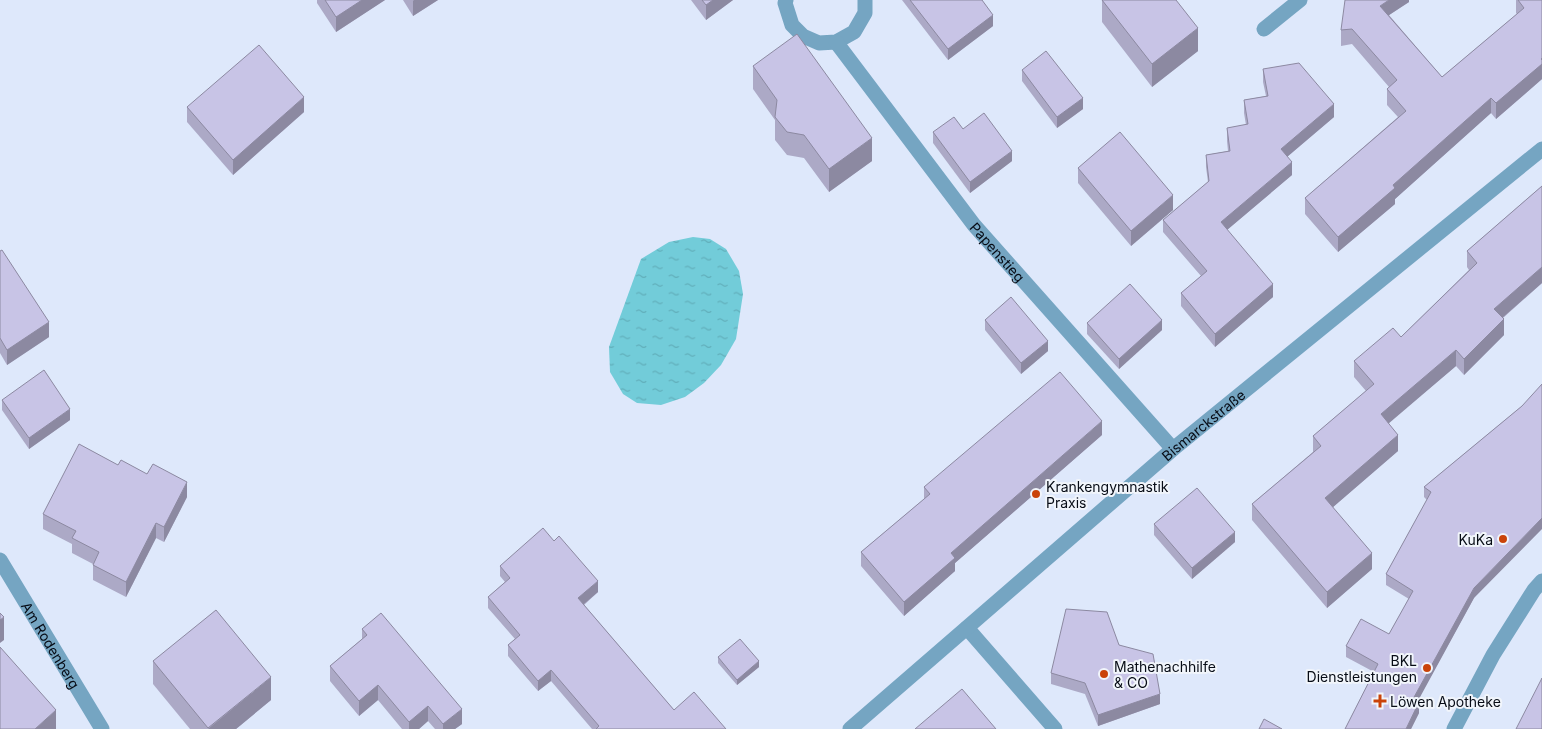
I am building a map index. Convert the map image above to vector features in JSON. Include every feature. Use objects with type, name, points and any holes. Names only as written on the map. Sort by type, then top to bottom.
[{"type":"street","points":[[786,0],[785,3],[792,25],[803,36],[819,43],[836,42],[854,32],[865,12],[865,0]]},
{"type":"street","points":[[1264,28],[1300,0]]},
{"type":"street","name":"Papenstieg","points":[[836,42],[974,225],[1173,449]]},
{"type":"street","name":"Bismarckstraße","points":[[850,729],[1173,449],[1542,150]]},
{"type":"street","name":"Am Rodenberg","points":[[0,560],[102,729]]},
{"type":"street","points":[[1454,729],[1494,655],[1534,590],[1542,581]]},
{"type":"street","points":[[967,628],[1055,729]]},
{"type":"water","points":[[693,237],[710,239],[726,249],[739,271],[743,294],[736,339],[721,365],[704,383],[685,397],[661,405],[637,403],[623,394],[610,372],[609,347],[641,259],[669,242]]},
{"type":"building","points":[[325,0],[362,0],[336,17]]},
{"type":"building","points":[[702,0],[713,0],[706,5]]},
{"type":"building","points":[[910,0],[982,0],[993,15],[948,49]]},
{"type":"building","points":[[1102,0],[1176,0],[1198,28],[1152,64]]},
{"type":"building","points":[[1345,0],[1389,0],[1380,6],[1442,77],[1524,8],[1518,0],[1542,0],[1542,64],[1496,103],[1491,98],[1393,185],[1395,188],[1338,237],[1305,198],[1406,111],[1387,89],[1397,80],[1352,29],[1341,30]]},
{"type":"building","points":[[797,34],[872,138],[829,169],[804,135],[787,132],[775,117],[777,100],[753,66]]},
{"type":"building","points":[[259,45],[304,97],[233,160],[187,107]]},
{"type":"building","points":[[1046,51],[1083,98],[1057,117],[1022,70]]},
{"type":"building","points":[[1299,63],[1334,104],[1281,149],[1292,162],[1221,222],[1273,284],[1215,334],[1181,293],[1207,271],[1163,220],[1209,181],[1206,155],[1230,151],[1227,128],[1248,124],[1244,100],[1268,96],[1263,69]]},
{"type":"building","points":[[984,113],[1012,151],[970,182],[933,132],[954,117],[963,129]]},
{"type":"building","points":[[1120,132],[1173,195],[1131,231],[1078,168]]},
{"type":"building","points":[[1542,186],[1542,267],[1494,309],[1504,319],[1464,359],[1456,350],[1381,414],[1398,435],[1325,498],[1372,553],[1327,592],[1252,504],[1321,446],[1313,436],[1374,384],[1354,361],[1393,328],[1401,337],[1477,263],[1467,251]]},
{"type":"building","points":[[2,250],[49,322],[7,350],[0,338],[0,251]]},
{"type":"building","points":[[1130,284],[1162,320],[1119,359],[1087,323]]},
{"type":"building","points":[[1011,297],[1048,341],[1021,363],[985,320]]},
{"type":"building","points":[[44,370],[70,409],[29,438],[2,400]]},
{"type":"building","points":[[1060,372],[1102,421],[951,553],[955,558],[904,602],[861,552],[930,494],[924,487]]},
{"type":"building","points":[[1542,384],[1542,518],[1474,588],[1413,699],[1419,702],[1406,729],[1345,729],[1378,664],[1346,646],[1361,619],[1389,634],[1413,591],[1386,574],[1431,492],[1424,487],[1522,406]]},
{"type":"building","points":[[79,444],[118,465],[121,460],[147,474],[153,464],[187,482],[164,527],[156,523],[126,582],[93,565],[99,552],[72,538],[76,531],[43,514]]},
{"type":"building","points":[[1197,488],[1235,532],[1192,568],[1154,524]]},
{"type":"building","points":[[543,528],[554,541],[559,536],[598,581],[578,598],[674,710],[694,692],[726,729],[596,729],[599,726],[551,670],[538,681],[508,645],[520,635],[488,597],[510,578],[500,566]]},
{"type":"building","name":"Mathenachhilfe & CO","points":[[1066,609],[1107,612],[1119,645],[1153,654],[1160,694],[1098,715],[1085,683],[1051,673]]},
{"type":"building","points":[[216,610],[271,677],[208,728],[153,661]]},
{"type":"building","points":[[381,613],[462,709],[443,724],[428,706],[409,722],[378,685],[359,701],[330,666],[367,635],[362,629]]},
{"type":"building","points":[[740,639],[759,661],[737,680],[718,657]]},
{"type":"building","points":[[0,647],[56,710],[35,729],[0,729]]},
{"type":"building","points":[[1542,678],[1542,729],[1516,729]]},
{"type":"building","points":[[962,689],[996,729],[915,729]]},
{"type":"building","points":[[1264,719],[1282,729],[1259,729]]},
{"type":"place","name":"Krankengymnastik Praxis","points":[[1036,494]]},
{"type":"place","name":"KuKa","points":[[1503,539]]},
{"type":"place","name":"BKL Dienstleistungen","points":[[1427,668]]},
{"type":"place","name":"Mathenachhilfe & CO","points":[[1104,674]]},
{"type":"place","name":"Löwen Apotheke","points":[[1380,701]]}]
